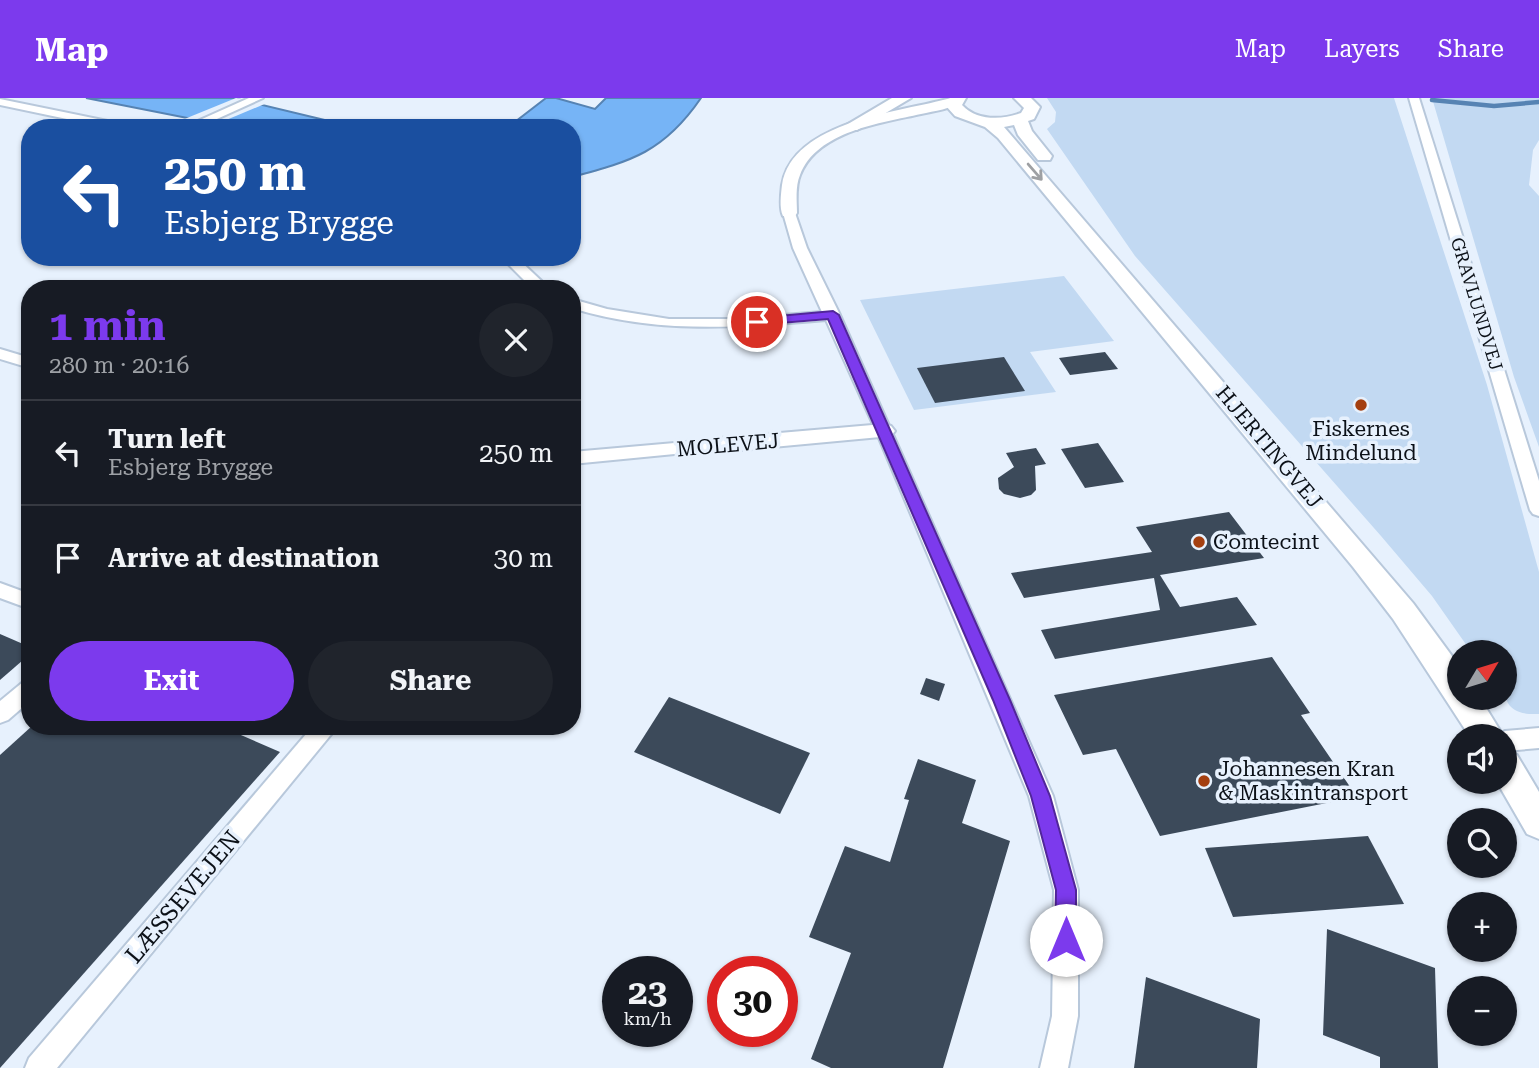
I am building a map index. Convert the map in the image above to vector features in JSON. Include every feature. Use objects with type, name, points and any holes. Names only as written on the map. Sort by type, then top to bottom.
[{"type":"main road","points":[[851,127],[903,98]]},
{"type":"main road","points":[[956,99],[958,111],[964,116],[989,122],[1020,120],[1032,112],[1032,107],[1022,98]]},
{"type":"main road","name":"HJERTINGVEJ","points":[[1020,120],[1024,132],[1057,172],[1095,242]]},
{"type":"main road","name":"HJERTINGVEJ","points":[[989,122],[1004,135],[1363,560],[1447,674]]},
{"type":"main road","points":[[1517,785],[1539,823]]},
{"type":"street","points":[[208,119],[258,98]]},
{"type":"street","name":"GRAVLUNDVEJ","points":[[1414,98],[1539,510]]},
{"type":"street","points":[[956,99],[901,116],[851,127],[822,142],[807,154],[793,172],[788,193],[789,213],[800,248],[833,315],[1010,720],[1044,809],[1066,890],[1065,1016],[1054,1068]]},
{"type":"street","points":[[0,102],[83,119]]},
{"type":"street","points":[[901,116],[964,116]]},
{"type":"street","points":[[517,266],[530,280]]},
{"type":"street","points":[[581,306],[635,321],[680,325],[732,324],[833,315]]},
{"type":"street","points":[[0,354],[21,360]]},
{"type":"street","name":"MOLEVEJ","points":[[581,457],[884,431]]},
{"type":"street","points":[[0,590],[21,599]]},
{"type":"street","points":[[0,715],[21,696]]},
{"type":"street","name":"LÆSSEVEJEN","points":[[39,1068],[319,735]]},
{"type":"street","points":[[1517,740],[1539,738]]},
{"type":"shaded area","points":[[1047,98],[1394,98],[1487,385],[1539,572],[1539,714],[1515,710],[1517,640],[1463,640],[1432,596],[1381,536],[1135,256],[1047,129],[1055,122],[1056,112]]},
{"type":"shaded area","points":[[1432,98],[1539,98],[1539,140],[1533,150],[1529,185],[1539,196],[1539,447],[1514,377]]},
{"type":"shaded area","points":[[1064,276],[1114,341],[1030,352],[1056,392],[914,410],[860,300]]},
{"type":"water","points":[[86,98],[233,98],[320,119],[192,119]]},
{"type":"water","points":[[546,98],[556,98],[595,109],[606,98],[701,98],[674,131],[660,143],[612,166],[581,175],[581,119],[519,119]]},
{"type":"pier","points":[[236,98],[267,103],[229,119],[184,119]]},
{"type":"building","points":[[1105,352],[1118,369],[1070,375],[1059,358]]},
{"type":"building","points":[[1004,357],[1025,391],[935,403],[917,368]]},
{"type":"building","points":[[1098,443],[1124,482],[1085,488],[1061,449]]},
{"type":"building","points":[[1036,448],[1046,464],[1035,466],[1036,490],[1031,495],[1020,498],[1004,494],[999,489],[998,478],[1014,467],[1006,453]]},
{"type":"building","points":[[1229,512],[1264,558],[1160,575],[1180,607],[1237,597],[1257,625],[1055,659],[1041,630],[1160,610],[1154,578],[1024,598],[1011,573],[1152,552],[1136,527]]},
{"type":"building","points":[[0,634],[21,643],[21,662],[0,680]]},
{"type":"building","points":[[1272,657],[1310,713],[1301,715],[1357,797],[1160,836],[1116,749],[1083,755],[1054,695]]},
{"type":"building","points":[[926,678],[945,684],[939,701],[920,694]]},
{"type":"building","points":[[669,697],[810,753],[780,814],[634,752]]},
{"type":"building","points":[[22,735],[241,735],[280,752],[0,1068],[0,755]]},
{"type":"building","points":[[918,759],[976,780],[962,823],[1010,841],[943,1068],[831,1068],[811,1059],[851,953],[809,937],[845,846],[890,862],[909,800],[904,799]]},
{"type":"building","points":[[1368,836],[1404,904],[1233,917],[1205,848]]},
{"type":"building","points":[[1327,929],[1435,968],[1438,1068],[1380,1068],[1380,1057],[1323,1035]]},
{"type":"building","points":[[1146,977],[1260,1019],[1257,1068],[1134,1068]]},
{"type":"waterway","points":[[1432,100],[1494,106],[1539,102]]},
{"type":"place","name":"Fiskernes Mindelund","points":[[1361,405]]},
{"type":"place","name":"Comtecint","points":[[1199,542]]},
{"type":"place","name":"Johannesen Kran & Maskintransport","points":[[1204,781]]},
{"type":"route","points":[[757,322],[833,315],[1002,700],[1041,796],[1066,890],[1066,940]]}]
